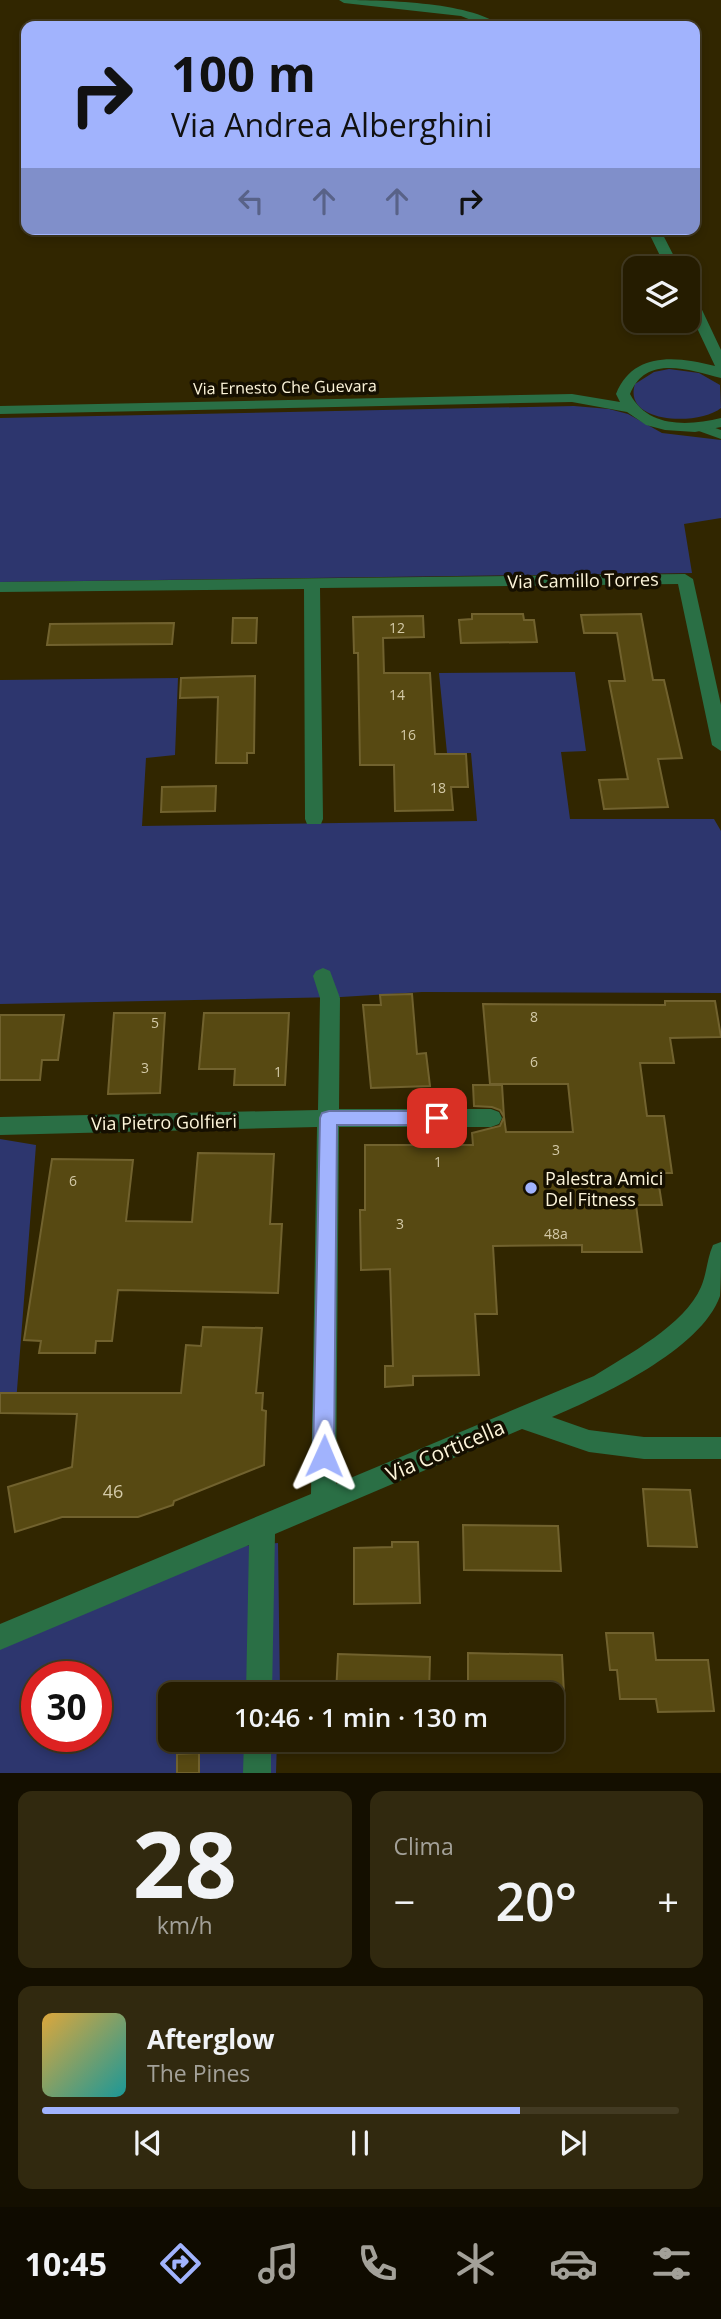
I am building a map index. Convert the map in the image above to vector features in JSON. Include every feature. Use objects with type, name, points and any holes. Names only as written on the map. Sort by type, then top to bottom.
[{"type":"street","points":[[344,0],[463,13],[483,21]]},
{"type":"street","points":[[656,235],[667,256]]},
{"type":"street","points":[[701,321],[721,365]]},
{"type":"street","name":"Via Ernesto Che Guevara","points":[[572,398],[625,383],[640,370],[673,363],[692,349],[701,334],[701,321]]},
{"type":"street","points":[[673,363],[704,367],[721,374]]},
{"type":"street","points":[[625,383],[623,394],[630,408],[656,422],[675,427],[701,427],[721,422]]},
{"type":"street","name":"Via Ernesto Che Guevara","points":[[0,410],[572,398],[630,408]]},
{"type":"street","points":[[701,427],[721,435]]},
{"type":"street","name":"Via Camillo Torres","points":[[0,587],[685,579],[721,745]]},
{"type":"street","points":[[312,584],[314,819]]},
{"type":"street","points":[[323,976],[330,998],[323,1501]]},
{"type":"street","name":"Via Pietro Golfieri","points":[[0,1126],[329,1118],[491,1118]]},
{"type":"street","name":"Via Corticella","points":[[0,1637],[603,1384],[656,1349],[687,1322],[711,1290],[721,1252]]},
{"type":"street","points":[[523,1418],[589,1441],[644,1448],[721,1448]]},
{"type":"street","points":[[259,1682],[262,1528]]},
{"type":"street","points":[[257,1773],[258,1752]]},
{"type":"shaded area","points":[[669,369],[699,373],[720,385],[721,408],[710,414],[681,419],[651,414],[640,407],[634,397],[635,384],[654,372]]},
{"type":"shaded area","points":[[574,406],[609,409],[628,414],[662,433],[721,440],[721,518],[684,524],[692,573],[0,582],[0,418]]},
{"type":"shaded area","points":[[575,672],[586,751],[561,752],[570,819],[714,819],[721,831],[721,993],[422,992],[341,997],[0,1004],[0,680],[178,678],[175,755],[146,758],[142,826],[477,821],[471,753],[447,753],[439,673]]},
{"type":"shaded area","points":[[0,1139],[36,1145],[16,1403],[0,1410]]},
{"type":"shaded area","points":[[278,1543],[280,1682],[158,1682],[158,1752],[277,1752],[276,1773],[0,1773],[0,1643],[228,1547]]},
{"type":"building","points":[[472,614],[523,614],[524,620],[534,620],[537,642],[461,643],[459,620],[472,619]]},
{"type":"building","points":[[641,614],[653,680],[664,680],[682,758],[658,759],[668,807],[604,809],[599,780],[628,779],[609,681],[625,681],[617,633],[584,633],[581,615]]},
{"type":"building","points":[[423,616],[424,637],[383,638],[384,673],[430,673],[435,754],[466,754],[468,787],[451,787],[453,810],[395,811],[394,765],[360,765],[358,653],[354,653],[353,617]]},
{"type":"building","points":[[233,618],[257,618],[256,643],[232,643]]},
{"type":"building","points":[[174,623],[172,644],[47,645],[50,624]]},
{"type":"building","points":[[255,676],[254,753],[247,753],[247,763],[216,763],[218,697],[180,698],[181,678]]},
{"type":"building","points":[[216,786],[215,811],[161,812],[162,787]]},
{"type":"building","points":[[412,994],[417,1054],[426,1053],[430,1086],[371,1088],[363,1005],[381,1005],[380,995]]},
{"type":"building","points":[[665,1001],[715,1001],[721,1037],[670,1038],[674,1063],[640,1063],[647,1116],[664,1116],[672,1173],[657,1173],[662,1205],[636,1205],[642,1252],[582,1252],[582,1245],[493,1246],[497,1314],[475,1314],[479,1375],[413,1376],[413,1385],[385,1387],[385,1366],[393,1366],[390,1269],[361,1270],[360,1210],[365,1210],[365,1145],[473,1145],[472,1133],[500,1126],[504,1117],[506,1132],[573,1132],[568,1084],[490,1084],[483,1004],[665,1005]]},
{"type":"building","points":[[114,1013],[165,1013],[160,1093],[108,1094]]},
{"type":"building","points":[[204,1013],[289,1013],[285,1085],[234,1085],[235,1069],[199,1069]]},
{"type":"building","points":[[0,1015],[64,1015],[58,1060],[42,1060],[40,1080],[0,1080]]},
{"type":"building","points":[[473,1085],[502,1085],[504,1117],[500,1110],[492,1107],[474,1106]]},
{"type":"building","points":[[198,1153],[274,1154],[270,1224],[282,1224],[278,1293],[118,1290],[112,1341],[96,1341],[95,1353],[39,1353],[41,1341],[24,1340],[52,1159],[133,1160],[126,1221],[192,1222]]},
{"type":"building","points":[[203,1327],[262,1328],[256,1393],[263,1393],[262,1410],[266,1411],[264,1465],[174,1501],[173,1505],[138,1517],[62,1517],[15,1532],[8,1487],[72,1467],[77,1414],[0,1413],[0,1393],[181,1393],[186,1345],[201,1346]]},
{"type":"building","points":[[643,1489],[690,1490],[697,1547],[648,1546]]},
{"type":"building","points":[[463,1525],[558,1526],[561,1571],[464,1570]]},
{"type":"building","points":[[392,1542],[418,1542],[420,1603],[354,1604],[354,1548],[392,1547]]},
{"type":"building","points":[[606,1633],[653,1633],[656,1660],[708,1660],[714,1711],[658,1712],[656,1699],[620,1699],[617,1670],[610,1670]]},
{"type":"building","points":[[468,1653],[562,1655],[563,1682],[468,1682]]},
{"type":"building","points":[[338,1654],[430,1657],[429,1682],[337,1682]]},
{"type":"building","points":[[199,1753],[199,1773],[177,1773],[177,1754]]},
{"type":"place","name":"Palestra Amici Del Fitness","points":[[531,1188]]},
{"type":"route","points":[[324,1456],[329,1118],[437,1118]]}]
